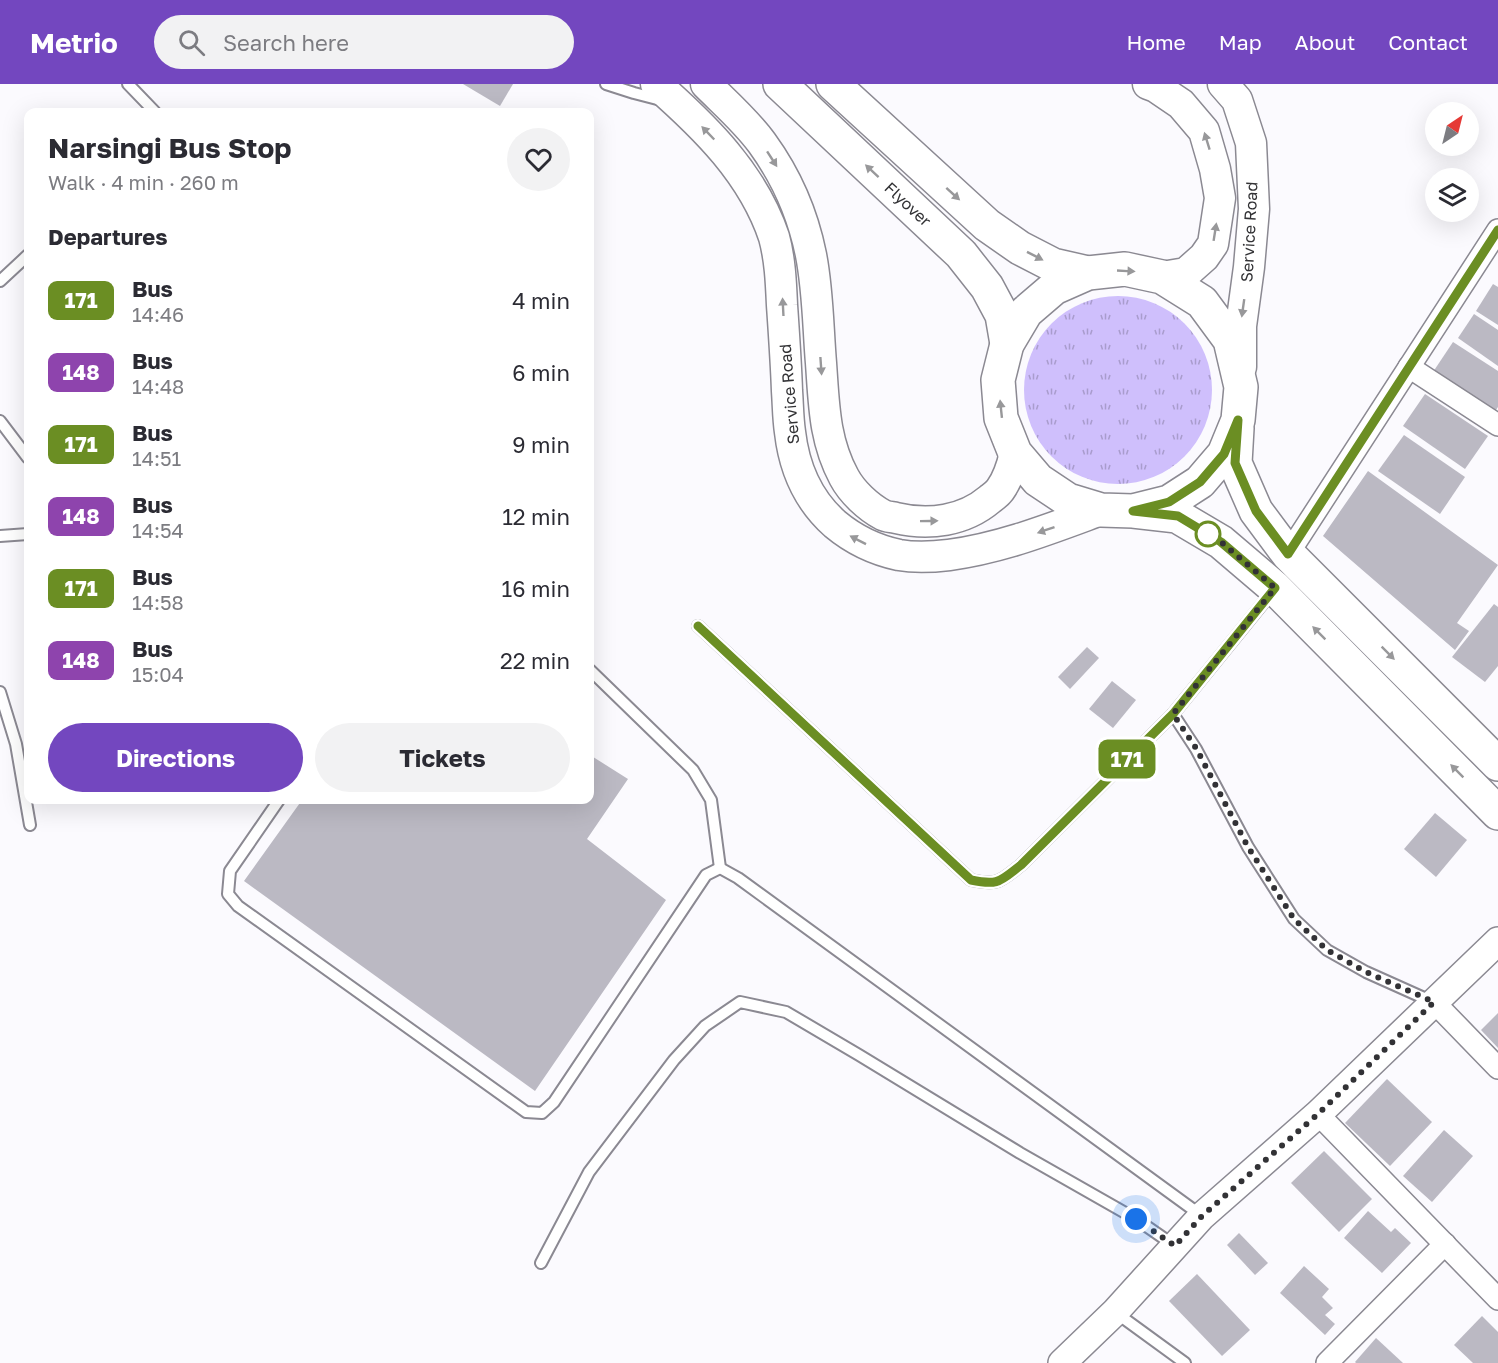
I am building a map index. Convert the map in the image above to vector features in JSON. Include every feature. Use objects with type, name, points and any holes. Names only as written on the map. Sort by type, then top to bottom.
[{"type":"main road","name":"Service Road","points":[[656,84],[710,135],[737,166],[758,200],[774,238],[780,272],[789,431],[795,460],[806,488],[824,514],[848,535],[872,547],[899,555],[926,557],[998,546],[1117,511]]},
{"type":"main road","name":"Service Road","points":[[706,84],[761,142],[782,175],[799,213],[811,255],[826,425],[832,452],[845,480],[863,502],[884,515],[909,521],[935,522],[958,518],[981,507],[999,492],[1010,473],[1015,453]]},
{"type":"main road","name":"Flyover","points":[[780,84],[961,254],[987,288],[1002,315],[1007,344]]},
{"type":"main road","points":[[833,84],[987,225],[1020,248],[1053,265],[1088,273]]},
{"type":"main road","name":"Service Road","points":[[1148,84],[1181,104],[1204,131],[1215,169],[1220,198],[1213,244],[1204,257],[1186,273],[1162,277]]},
{"type":"main road","name":"Service Road","points":[[1223,84],[1237,100],[1251,143],[1254,208],[1241,326],[1241,387]]},
{"type":"main road","points":[[1498,764],[1288,554],[1256,511],[1235,463],[1241,387],[1230,340],[1202,302],[1162,277],[1125,269],[1088,273],[1054,288],[1026,312],[1007,344],[998,380],[1001,418],[1015,453],[1038,480],[1068,500],[1117,511],[1178,516],[1221,542],[1275,588],[1498,813]]},
{"type":"main road","points":[[1117,511],[1169,502],[1200,482],[1224,454],[1238,420]]},
{"type":"street","points":[[1288,554],[1496,236]]},
{"type":"street","points":[[1409,368],[1498,425]]},
{"type":"street","points":[[1062,1363],[1115,1312],[1202,1216],[1318,1114],[1498,940]]},
{"type":"street","points":[[1434,1002],[1498,1068]]},
{"type":"street","points":[[1318,1114],[1498,1299]]},
{"type":"street","points":[[1327,1363],[1445,1244]]},
{"type":"lane","points":[[128,84],[151,108]]},
{"type":"lane","points":[[606,84],[679,104]]},
{"type":"lane","points":[[0,281],[24,259]]},
{"type":"lane","points":[[0,421],[24,453]]},
{"type":"lane","points":[[0,536],[24,534]]},
{"type":"lane","points":[[698,626],[971,880],[989,884],[999,882],[1021,865],[1173,714],[1275,588]]},
{"type":"lane","points":[[594,674],[693,770],[711,800],[720,868]]},
{"type":"lane","points":[[0,692],[16,744],[24,790]]},
{"type":"lane","points":[[1173,714],[1196,748],[1248,847],[1294,919],[1327,950],[1366,972],[1434,1002]]},
{"type":"lane","points":[[26,804],[30,825]]},
{"type":"lane","points":[[276,804],[230,871],[228,894],[238,906],[526,1112],[542,1113],[554,1102],[706,875],[720,868]]},
{"type":"lane","points":[[720,868],[747,885],[1202,1216]]},
{"type":"lane","points":[[541,1263],[589,1172],[659,1079],[705,1026],[740,1002],[786,1012],[1020,1153],[1136,1219],[1175,1246]]},
{"type":"lane","points":[[1115,1312],[1185,1363]]},
{"type":"green space","points":[[1127,296],[1163,307],[1185,323],[1197,338],[1205,354],[1211,372],[1211,408],[1205,426],[1197,442],[1185,457],[1170,469],[1154,477],[1136,483],[1109,484],[1073,473],[1045,450],[1035,435],[1025,408],[1024,381],[1035,345],[1058,317],[1073,307],[1100,297]]},
{"type":"building","points":[[463,84],[513,84],[500,106]]},
{"type":"building","points":[[1493,284],[1498,287],[1498,325],[1476,311]]},
{"type":"building","points":[[1474,314],[1498,330],[1498,366],[1458,338]]},
{"type":"building","points":[[1453,342],[1498,371],[1498,407],[1494,413],[1433,372]]},
{"type":"building","points":[[1425,394],[1488,436],[1465,469],[1403,426]]},
{"type":"building","points":[[1404,435],[1465,477],[1440,514],[1378,471]]},
{"type":"building","points":[[1368,471],[1498,565],[1457,623],[1469,631],[1455,650],[1323,536]]},
{"type":"building","points":[[1494,604],[1498,607],[1498,666],[1485,682],[1452,657]]},
{"type":"building","points":[[1087,647],[1099,658],[1070,689],[1058,677]]},
{"type":"building","points":[[1112,681],[1136,700],[1113,728],[1089,709]]},
{"type":"building","points":[[594,758],[628,779],[587,839],[666,900],[535,1091],[244,881],[299,804],[594,804]]},
{"type":"building","points":[[1435,813],[1467,840],[1436,877],[1404,849]]},
{"type":"building","points":[[1498,1013],[1498,1048],[1481,1030]]},
{"type":"building","points":[[1387,1079],[1432,1122],[1390,1166],[1345,1123]]},
{"type":"building","points":[[1444,1130],[1473,1156],[1432,1202],[1403,1176]]},
{"type":"building","points":[[1324,1151],[1372,1199],[1339,1232],[1291,1183]]},
{"type":"building","points":[[1368,1211],[1391,1232],[1395,1228],[1411,1243],[1382,1273],[1344,1238]]},
{"type":"building","points":[[1239,1233],[1268,1263],[1255,1275],[1227,1245]]},
{"type":"building","points":[[1304,1266],[1329,1289],[1322,1297],[1333,1308],[1325,1315],[1335,1324],[1325,1335],[1280,1293]]},
{"type":"building","points":[[1197,1274],[1250,1330],[1222,1356],[1169,1301]]},
{"type":"building","points":[[1482,1316],[1498,1332],[1498,1363],[1473,1363],[1454,1345]]},
{"type":"building","points":[[1376,1338],[1403,1363],[1356,1363]]},
{"type":"bus line","name":"171","points":[[698,626],[971,880],[989,884],[999,882],[1021,865],[1173,714],[1275,588],[1221,542],[1178,516],[1133,511],[1169,502],[1200,482],[1224,454],[1238,420],[1235,463],[1256,511],[1288,554],[1498,230]]},
{"type":"route","points":[[1136,1219],[1175,1246],[1202,1216],[1318,1114],[1434,1002],[1366,972],[1327,950],[1294,919],[1248,847],[1196,748],[1173,714],[1275,588],[1221,542],[1208,534]]}]
